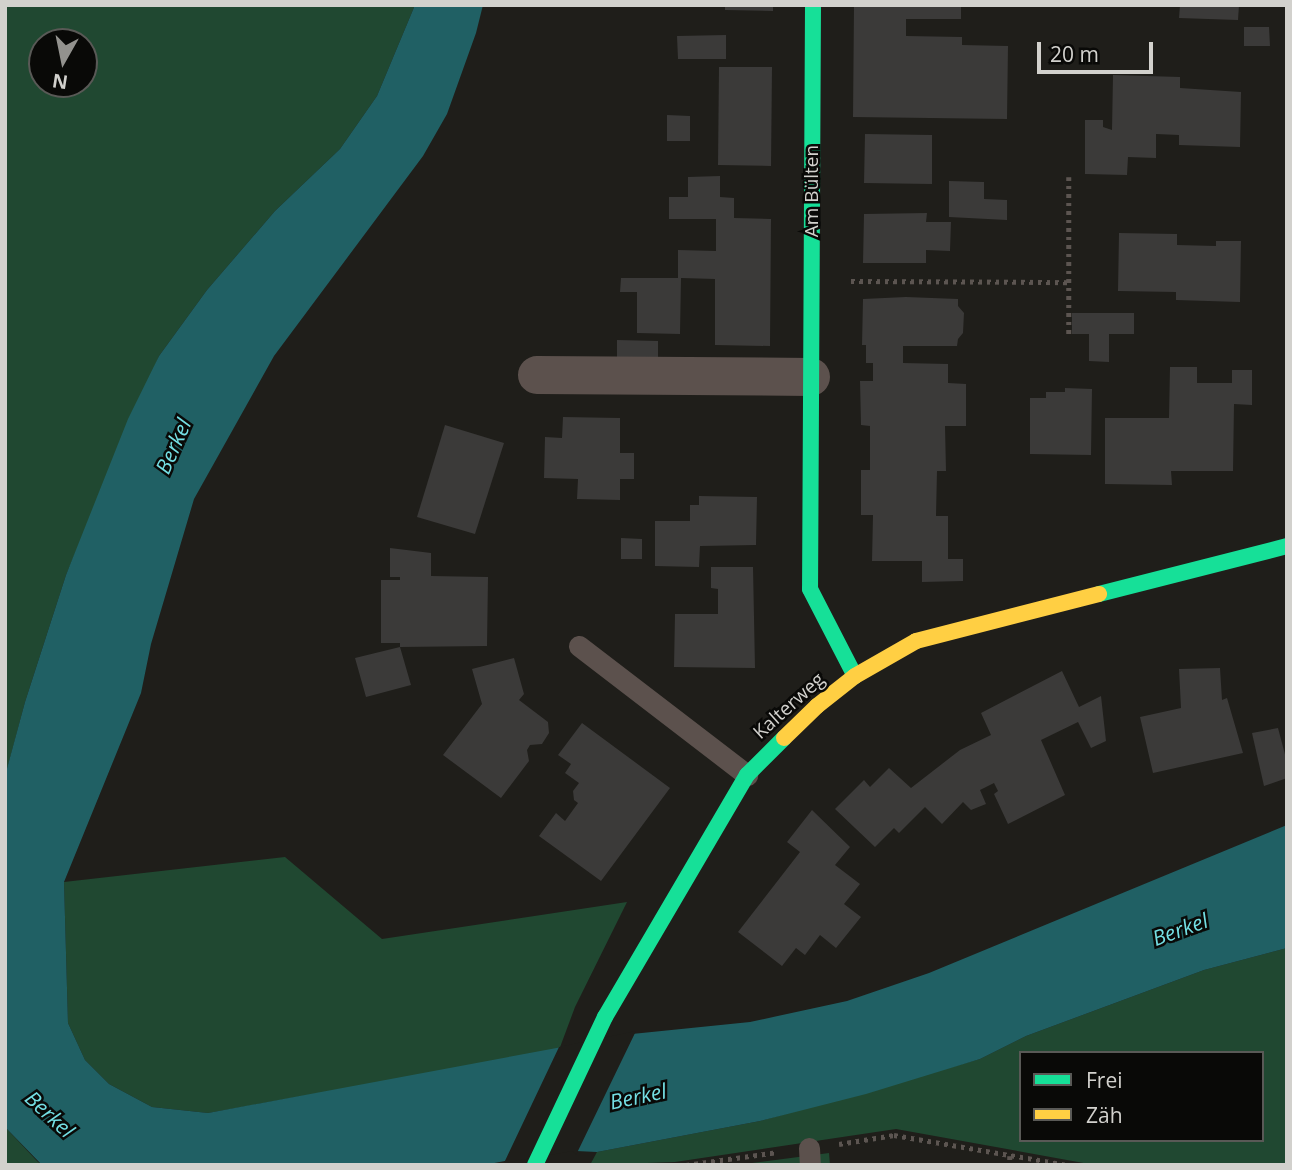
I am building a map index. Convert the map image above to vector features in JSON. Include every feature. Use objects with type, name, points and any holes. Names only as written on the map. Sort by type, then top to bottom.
[{"type":"street","name":"Am Bülten","points":[[813,5],[810,589],[855,676]]},
{"type":"street","points":[[537,375],[811,377]]},
{"type":"street","name":"Kalterweg","points":[[535,1165],[605,1017],[747,775],[817,706],[855,676],[916,641],[1287,546]]},
{"type":"lane","points":[[579,646],[747,775]]},
{"type":"path","points":[[1069,177],[1069,336]]},
{"type":"path","points":[[811,281],[1070,282]]},
{"type":"path","points":[[686,1165],[810,1156],[894,1135],[1068,1165]]},
{"type":"path","points":[[1010,1156],[1010,1165]]},
{"type":"green space","points":[[5,5],[415,5],[377,96],[340,149],[275,211],[207,290],[159,356],[66,575],[25,702],[5,777]]},
{"type":"green space","points":[[285,857],[382,939],[627,902],[575,1007],[559,1050],[208,1113],[152,1107],[109,1084],[85,1060],[68,1023],[64,882]]},
{"type":"green space","points":[[1287,948],[1287,1165],[1089,1164],[896,1129],[675,1162],[590,1165],[597,1152],[760,1121],[980,1059],[1026,1036],[1204,970]]},
{"type":"green space","points":[[5,1127],[37,1161],[42,1165],[5,1165]]},
{"type":"green space","points":[[829,1153],[830,1165],[736,1165]]},
{"type":"water","name":"Berkel","points":[[415,5],[483,5],[476,33],[447,114],[423,156],[274,356],[194,499],[151,644],[141,693],[64,882],[68,1023],[85,1060],[109,1084],[152,1107],[208,1113],[632,1034],[750,1022],[847,1001],[929,973],[1287,825],[1287,948],[1204,970],[1026,1036],[980,1059],[866,1094],[760,1121],[597,1152],[576,1151],[576,1147],[484,1165],[42,1165],[5,1127],[5,776],[25,702],[66,575],[128,419],[159,356],[207,290],[275,211],[340,149],[377,96]]},
{"type":"pier","points":[[636,1031],[576,1155],[573,1151],[504,1163],[559,1047]]},
{"type":"building","points":[[725,5],[773,5],[773,11],[725,10]]},
{"type":"building","points":[[854,5],[961,5],[961,19],[906,19],[906,36],[962,37],[962,45],[1008,46],[1007,119],[853,117]]},
{"type":"building","points":[[1180,5],[1239,5],[1238,20],[1179,18]]},
{"type":"building","points":[[1244,27],[1269,27],[1270,46],[1244,46]]},
{"type":"building","points":[[726,35],[726,59],[678,59],[677,36]]},
{"type":"building","points":[[719,67],[772,67],[771,166],[718,165]]},
{"type":"building","points":[[1113,75],[1180,77],[1180,88],[1241,92],[1240,147],[1179,145],[1179,135],[1156,134],[1156,158],[1128,157],[1127,175],[1085,174],[1085,120],[1103,120],[1103,127],[1112,130]]},
{"type":"building","points":[[667,115],[690,116],[690,141],[667,141]]},
{"type":"building","points":[[865,134],[932,135],[932,184],[864,183]]},
{"type":"building","points":[[720,176],[720,197],[734,198],[734,218],[771,219],[770,346],[715,345],[715,279],[681,278],[680,334],[637,333],[637,292],[620,292],[621,278],[678,278],[678,250],[716,251],[716,219],[669,219],[669,197],[688,197],[688,177]]},
{"type":"building","points":[[949,181],[984,182],[984,199],[1007,200],[1007,220],[949,217]]},
{"type":"building","points":[[927,213],[926,222],[951,222],[950,251],[926,250],[926,263],[863,263],[864,214]]},
{"type":"building","points":[[1119,233],[1177,234],[1177,245],[1216,246],[1216,241],[1241,241],[1240,302],[1176,300],[1176,292],[1118,291]]},
{"type":"building","points":[[863,299],[958,299],[958,306],[964,313],[963,333],[957,346],[903,346],[903,363],[948,364],[948,383],[966,384],[966,426],[945,426],[946,471],[937,471],[936,516],[948,516],[948,559],[963,559],[963,581],[922,582],[922,561],[872,561],[873,515],[861,515],[861,470],[870,470],[870,426],[861,425],[860,381],[873,381],[873,363],[866,363],[866,345],[862,345]]},
{"type":"building","points":[[1072,313],[1134,313],[1134,334],[1109,334],[1109,362],[1089,361],[1089,334],[1072,334]]},
{"type":"building","points":[[617,340],[658,341],[658,360],[617,359]]},
{"type":"building","points":[[1170,367],[1197,367],[1197,383],[1232,383],[1232,370],[1252,370],[1252,405],[1234,404],[1233,471],[1171,471],[1172,485],[1105,484],[1105,418],[1169,418]]},
{"type":"building","points":[[1065,388],[1092,389],[1091,455],[1030,454],[1030,398],[1046,398],[1046,392],[1065,392]]},
{"type":"building","points":[[563,417],[620,418],[620,453],[634,453],[634,479],[620,479],[620,500],[577,499],[578,479],[544,478],[545,437],[562,438]]},
{"type":"building","points":[[445,425],[504,443],[475,534],[417,517]]},
{"type":"building","points":[[699,496],[757,497],[756,545],[700,546],[699,567],[655,566],[655,521],[690,521],[690,505],[699,505]]},
{"type":"building","points":[[621,538],[642,539],[642,559],[621,559]]},
{"type":"building","points":[[390,548],[431,553],[431,576],[488,577],[487,646],[400,647],[400,643],[381,643],[381,580],[400,580],[400,577],[390,577]]},
{"type":"building","points":[[711,567],[753,567],[755,668],[674,667],[675,614],[718,614],[718,589],[711,588]]},
{"type":"building","points":[[400,647],[411,685],[366,697],[355,658]]},
{"type":"building","points":[[514,658],[524,694],[519,700],[548,722],[549,733],[542,744],[530,745],[527,750],[529,761],[501,798],[443,755],[482,704],[472,669]]},
{"type":"building","points":[[1220,668],[1222,700],[1227,698],[1243,753],[1153,773],[1140,717],[1181,708],[1179,669]]},
{"type":"building","points":[[1062,671],[1079,707],[1101,696],[1106,741],[1091,748],[1078,722],[1041,740],[1065,795],[1008,824],[994,794],[998,791],[994,783],[980,790],[986,804],[971,810],[963,802],[942,824],[925,807],[899,833],[894,828],[875,847],[835,809],[864,780],[870,787],[889,768],[911,788],[960,750],[991,735],[981,713]]},
{"type":"building","points":[[582,723],[670,788],[601,881],[539,836],[556,813],[565,821],[578,803],[574,800],[573,791],[579,783],[565,773],[571,764],[558,755]]},
{"type":"building","points":[[1278,728],[1287,762],[1287,778],[1264,786],[1252,733]]},
{"type":"building","points":[[812,810],[850,847],[835,865],[860,884],[844,904],[861,917],[836,948],[820,935],[805,955],[796,948],[782,966],[738,932],[800,852],[787,842]]},
{"type":"traffic: fast","points":[[813,5],[810,589],[855,676]]},
{"type":"traffic: fast","points":[[1099,594],[1287,546]]},
{"type":"traffic: fast","points":[[535,1165],[605,1017],[747,775],[784,738]]},
{"type":"traffic: slow","points":[[784,738],[817,706],[855,676],[916,641],[1099,594]]}]
